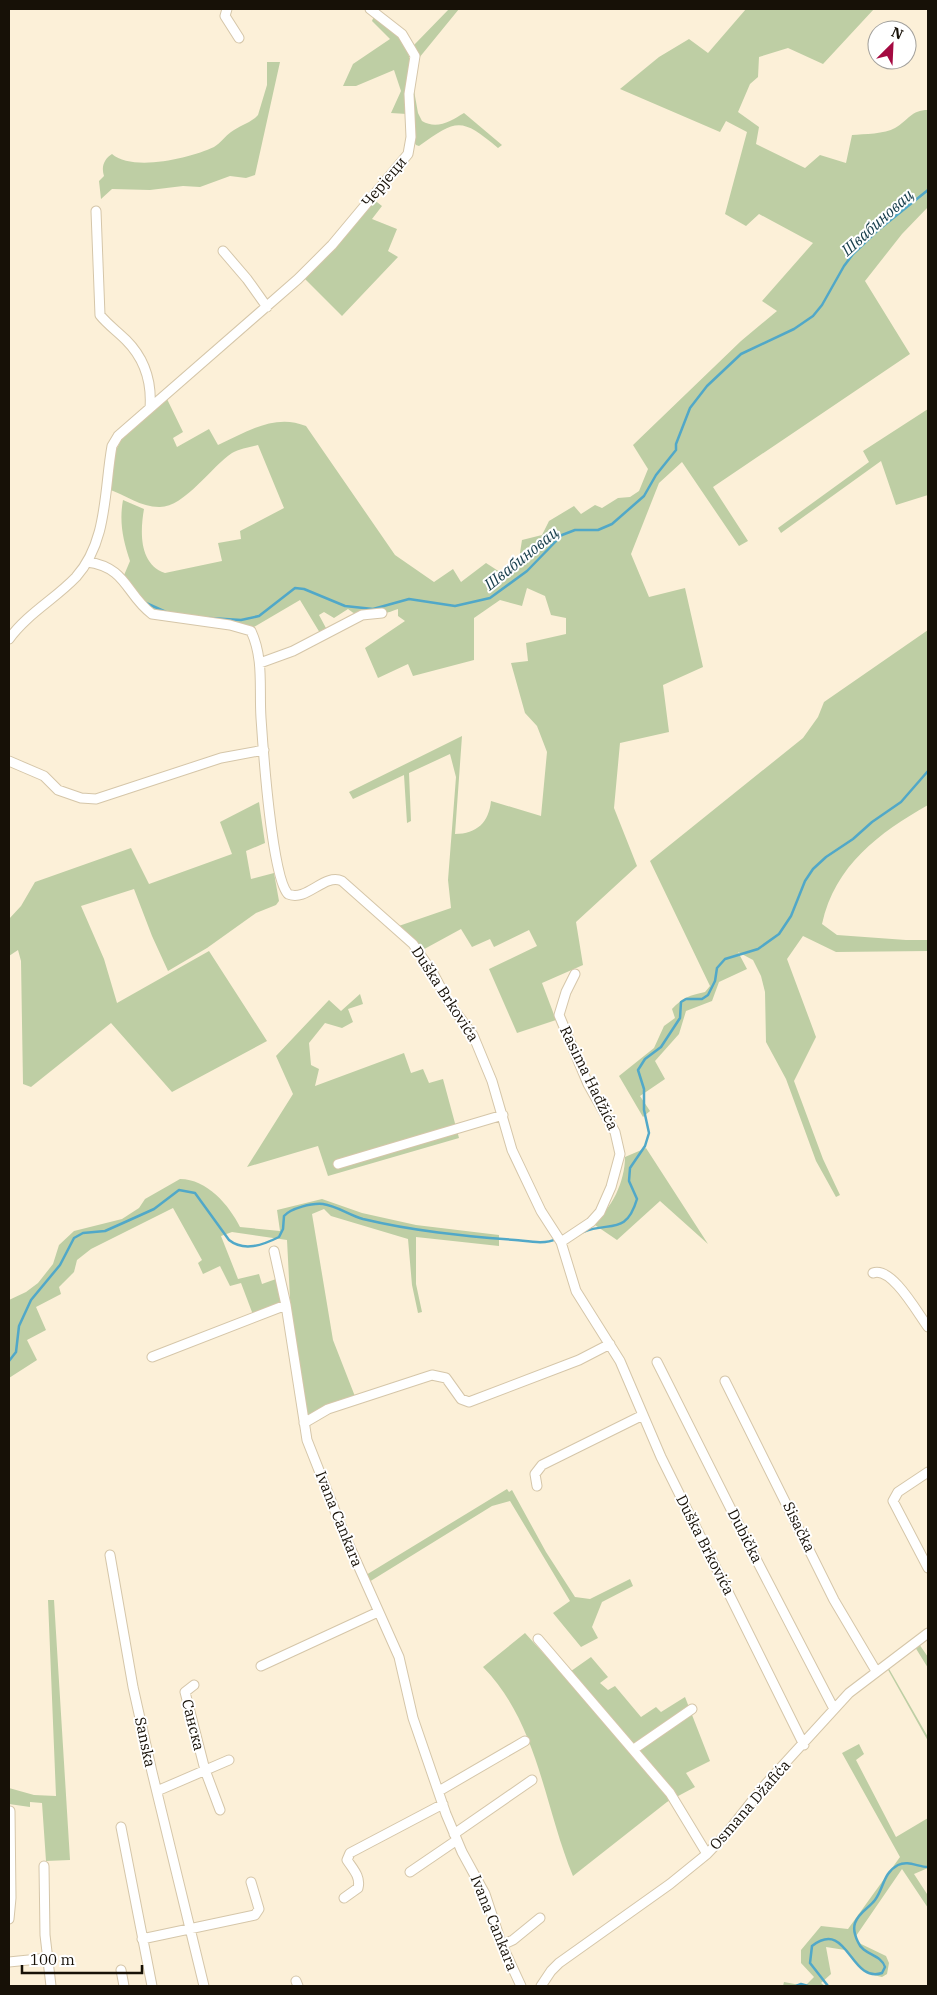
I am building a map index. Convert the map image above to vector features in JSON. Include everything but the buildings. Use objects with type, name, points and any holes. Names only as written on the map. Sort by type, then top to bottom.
[{"type":"street","points":[[227,9],[225,16],[239,38]]},
{"type":"street","name":"Черјеци","points":[[87,562],[98,534],[112,446],[126,427],[267,307],[332,245],[402,162],[410,149],[409,94],[415,63],[413,51],[402,34],[370,9]]},
{"type":"street","points":[[96,211],[100,315],[126,340],[144,364],[150,382],[150,408]]},
{"type":"street","points":[[223,251],[247,279],[267,307]]},
{"type":"street","points":[[9,639],[36,610],[76,576],[87,562]]},
{"type":"street","name":"Duška Brkovića","points":[[87,562],[98,563],[112,570],[123,579],[145,609],[152,614],[230,625],[252,631],[258,645],[260,663],[264,750],[275,862],[286,892],[291,896],[299,896],[338,879],[413,944],[434,973],[450,1003],[473,1035],[503,1115],[512,1150],[527,1185],[562,1242],[576,1291],[620,1361],[641,1416],[804,1744]]},
{"type":"street","points":[[260,663],[293,651],[362,615],[382,613]]},
{"type":"street","points":[[9,761],[44,776],[58,790],[81,798],[96,799],[221,758],[264,750]]},
{"type":"street","name":"Rasima Hađžića","points":[[562,1242],[591,1222],[600,1212],[611,1187],[620,1154],[615,1132],[588,1084],[559,1015],[566,992],[575,974]]},
{"type":"street","points":[[338,1164],[503,1115]]},
{"type":"street","name":"Ivana Cankara","points":[[274,1250],[286,1305],[307,1440],[378,1612],[399,1657],[413,1718],[455,1837],[485,1894],[502,1945],[521,1986]]},
{"type":"street","points":[[873,1273],[878,1271],[883,1273],[896,1283],[928,1327]]},
{"type":"street","points":[[152,1356],[286,1305]]},
{"type":"street","points":[[304,1423],[328,1409],[432,1375],[446,1378],[461,1400],[470,1402],[578,1360],[610,1344]]},
{"type":"street","name":"Dubička","points":[[657,1362],[834,1709]]},
{"type":"street","name":"Sisačka","points":[[725,1381],[834,1600],[876,1671]]},
{"type":"street","points":[[537,1486],[535,1474],[542,1464],[641,1416]]},
{"type":"street","points":[[928,1472],[898,1492],[893,1501],[928,1568]]},
{"type":"street","name":"Sanska","points":[[110,1555],[133,1687],[156,1791],[204,1986]]},
{"type":"street","points":[[261,1666],[378,1612]]},
{"type":"street","name":"Osmana Džafića","points":[[541,1986],[559,1963],[670,1884],[707,1854],[764,1786],[834,1709],[876,1671],[928,1633]]},
{"type":"street","points":[[538,1639],[670,1793],[707,1854]]},
{"type":"street","name":"Санска","points":[[194,1685],[185,1692],[205,1770],[220,1810]]},
{"type":"street","points":[[634,1749],[692,1709]]},
{"type":"street","points":[[439,1792],[525,1741]]},
{"type":"street","name":"Санска","points":[[156,1791],[229,1760]]},
{"type":"street","points":[[410,1872],[532,1780]]},
{"type":"street","points":[[344,1898],[358,1888],[359,1883],[347,1860],[350,1853],[443,1804]]},
{"type":"street","points":[[9,1919],[11,1898],[10,1810]]},
{"type":"street","points":[[120,1827],[152,1986]]},
{"type":"street","points":[[44,1866],[51,1986]]},
{"type":"street","points":[[142,1939],[258,1913],[259,1909],[250,1882]]},
{"type":"street","points":[[502,1945],[513,1940],[540,1918]]},
{"type":"street","points":[[9,1962],[48,1958]]},
{"type":"street","points":[[121,1970],[124,1986]]},
{"type":"green space","points":[[449,9],[459,9],[419,58],[414,45]]},
{"type":"green space","points":[[746,9],[874,9],[823,64],[788,48],[759,57],[758,77],[750,84],[738,112],[759,127],[756,144],[805,168],[820,155],[846,163],[852,135],[891,130],[914,114],[922,110],[928,110],[928,207],[902,234],[865,281],[910,354],[713,487],[748,541],[739,546],[682,462],[659,483],[631,554],[649,597],[685,588],[703,667],[663,685],[669,732],[620,743],[614,808],[637,866],[576,922],[583,965],[542,983],[556,1020],[517,1033],[489,969],[537,946],[529,930],[494,947],[490,939],[472,947],[461,929],[417,953],[390,929],[451,908],[448,880],[456,777],[450,754],[409,773],[411,821],[407,823],[404,775],[353,799],[349,792],[462,736],[455,834],[470,832],[481,825],[488,815],[491,801],[541,816],[547,752],[537,726],[525,713],[511,663],[528,661],[526,643],[566,634],[566,618],[551,615],[545,596],[527,588],[522,606],[500,600],[474,618],[474,660],[413,676],[408,664],[378,678],[365,648],[405,621],[398,616],[398,609],[379,615],[366,616],[354,613],[348,609],[334,618],[324,612],[319,615],[327,630],[320,633],[300,600],[247,631],[159,620],[152,617],[122,580],[130,561],[122,531],[123,500],[144,509],[142,527],[143,546],[150,562],[156,569],[165,573],[222,561],[218,543],[241,539],[240,531],[284,508],[258,445],[232,453],[188,494],[168,506],[159,507],[139,503],[108,489],[116,450],[124,434],[167,399],[183,432],[173,438],[177,447],[209,429],[218,445],[250,430],[272,423],[283,422],[306,426],[395,555],[434,582],[453,569],[461,582],[486,563],[503,574],[519,559],[522,540],[542,535],[549,521],[574,506],[581,514],[595,505],[602,508],[618,498],[630,497],[639,491],[648,469],[633,445],[741,341],[777,311],[762,301],[813,243],[759,214],[746,226],[725,214],[747,132],[726,121],[720,132],[620,89],[659,57],[689,39],[708,53]]},
{"type":"green space","points":[[374,16],[400,39],[410,59],[411,69],[407,114],[391,113],[401,91],[394,70],[356,86],[343,86],[353,64],[390,39],[372,21]]},
{"type":"green space","points":[[267,62],[280,62],[255,175],[246,178],[230,176],[200,187],[183,186],[150,190],[112,189],[101,199],[99,181],[104,176],[103,166],[105,161],[112,154],[121,159],[147,163],[177,159],[214,147],[231,132],[255,118],[258,115],[267,85]]},
{"type":"green space","points":[[413,85],[418,113],[422,121],[438,125],[464,113],[502,145],[498,148],[475,131],[459,125],[442,131],[419,146],[416,145],[414,142]]},
{"type":"green space","points":[[373,199],[382,206],[372,219],[397,229],[388,251],[398,257],[342,316],[303,277]]},
{"type":"green space","points":[[928,409],[928,495],[896,505],[881,461],[781,533],[778,528],[869,462],[863,451]]},
{"type":"green space","points":[[928,630],[928,805],[876,839],[848,868],[837,884],[828,903],[822,924],[837,935],[928,940],[928,951],[836,952],[803,936],[787,959],[816,1037],[794,1081],[823,1159],[840,1195],[836,1197],[816,1161],[786,1079],[766,1042],[765,992],[761,976],[753,960],[738,952],[747,969],[719,982],[712,1001],[686,1011],[679,1034],[655,1061],[665,1079],[640,1096],[650,1111],[643,1117],[619,1076],[654,1048],[664,1026],[675,1018],[672,1009],[679,1002],[695,994],[705,992],[710,986],[650,861],[803,738],[818,717],[824,702]]},
{"type":"green space","points":[[259,802],[265,843],[246,851],[251,879],[274,873],[279,901],[276,905],[256,913],[207,948],[168,971],[134,889],[81,906],[104,959],[117,1003],[209,951],[267,1041],[172,1092],[111,1023],[31,1087],[23,1084],[21,961],[18,950],[9,956],[9,919],[21,906],[35,882],[131,848],[149,884],[232,854],[220,822]]},
{"type":"green space","points":[[360,994],[363,1004],[348,1009],[353,1022],[342,1028],[325,1023],[309,1043],[311,1065],[319,1069],[315,1086],[404,1053],[411,1073],[423,1069],[429,1083],[443,1079],[459,1138],[328,1176],[318,1146],[247,1167],[293,1094],[276,1056],[329,1000],[341,1011]]},
{"type":"green space","points":[[646,1148],[708,1244],[660,1201],[617,1240],[592,1223],[606,1211],[616,1194],[623,1176],[625,1157]]},
{"type":"green space","points":[[180,1179],[190,1180],[208,1188],[230,1210],[240,1227],[280,1231],[277,1210],[322,1199],[362,1213],[416,1225],[499,1235],[499,1246],[416,1237],[416,1284],[422,1312],[418,1313],[412,1285],[408,1239],[331,1216],[324,1209],[312,1214],[333,1340],[356,1399],[306,1420],[291,1318],[287,1240],[232,1232],[221,1236],[238,1279],[259,1274],[262,1284],[276,1279],[282,1302],[255,1320],[241,1283],[230,1286],[220,1266],[203,1274],[198,1263],[202,1260],[173,1208],[91,1249],[77,1260],[74,1272],[59,1287],[61,1294],[36,1307],[46,1330],[27,1340],[37,1360],[9,1378],[9,1300],[26,1292],[38,1283],[53,1264],[59,1245],[74,1231],[122,1219],[139,1208],[145,1199]]},
{"type":"green space","points":[[507,1489],[509,1492],[512,1490],[546,1552],[575,1597],[590,1599],[630,1579],[633,1586],[602,1602],[592,1627],[598,1638],[581,1647],[553,1613],[570,1601],[510,1501],[492,1506],[369,1582],[366,1575]]},
{"type":"green space","points":[[48,1600],[54,1600],[70,1860],[46,1861],[42,1803],[30,1802],[30,1807],[9,1804],[9,1788],[34,1795],[56,1796]]},
{"type":"green space","points":[[525,1633],[564,1676],[591,1657],[608,1677],[600,1683],[608,1690],[615,1686],[641,1717],[656,1707],[661,1712],[685,1697],[710,1761],[686,1773],[695,1787],[667,1802],[573,1876],[528,1739],[516,1713],[501,1689],[483,1667]]},
{"type":"green space","points":[[919,1644],[928,1657],[928,1668],[915,1647]]},
{"type":"green space","points":[[887,1668],[928,1737],[928,1741]]},
{"type":"green space","points":[[859,1744],[864,1754],[856,1760],[896,1837],[928,1818],[928,1868],[914,1874],[927,1894],[928,1908],[902,1869],[856,1936],[859,1943],[886,1956],[889,1963],[887,1974],[882,1977],[876,1976],[861,1967],[845,1950],[826,1947],[831,1974],[821,1983],[825,1986],[805,1986],[814,1977],[801,1963],[801,1950],[821,1926],[848,1929],[900,1857],[842,1753]]},
{"type":"green space","points":[[784,1982],[805,1986],[783,1986]]},
{"type":"waterway","name":"Швабиновац","points":[[209,618],[241,620],[259,616],[295,588],[304,589],[345,606],[373,609],[409,599],[455,606],[490,598],[527,571],[562,535],[575,530],[598,530],[612,524],[644,496],[656,475],[676,450],[676,444],[690,408],[707,386],[741,354],[794,329],[813,316],[822,305],[853,254],[877,231],[928,190]]},
{"type":"waterway","name":"Швабиновац","points":[[146,603],[166,612]]},
{"type":"waterway","points":[[583,1232],[622,1223],[633,1211],[637,1199],[629,1181],[630,1168],[645,1146],[649,1133],[644,1110],[644,1089],[638,1070],[645,1059],[661,1047],[680,1018],[681,1002],[686,999],[702,999],[708,995],[715,981],[717,968],[725,959],[758,949],[779,934],[791,916],[805,881],[813,869],[826,857],[901,802],[928,771]]},
{"type":"waterway","points":[[9,1361],[16,1352],[19,1326],[31,1300],[60,1265],[74,1238],[83,1233],[105,1231],[154,1209],[179,1190],[195,1193],[229,1240],[241,1246],[260,1245],[279,1237],[283,1229],[284,1216],[287,1213],[308,1205],[318,1204],[333,1207],[363,1219],[419,1230],[536,1242],[547,1242],[556,1239]]},
{"type":"waterway","points":[[828,1986],[810,1963],[812,1946],[824,1940],[834,1940],[842,1945],[863,1969],[871,1974],[882,1973],[885,1967],[880,1959],[860,1946],[854,1928],[855,1923],[859,1916],[875,1900],[889,1872],[893,1868],[906,1863],[928,1867]]},
{"type":"waterway","points":[[796,1986],[801,1984],[808,1986]]}]
